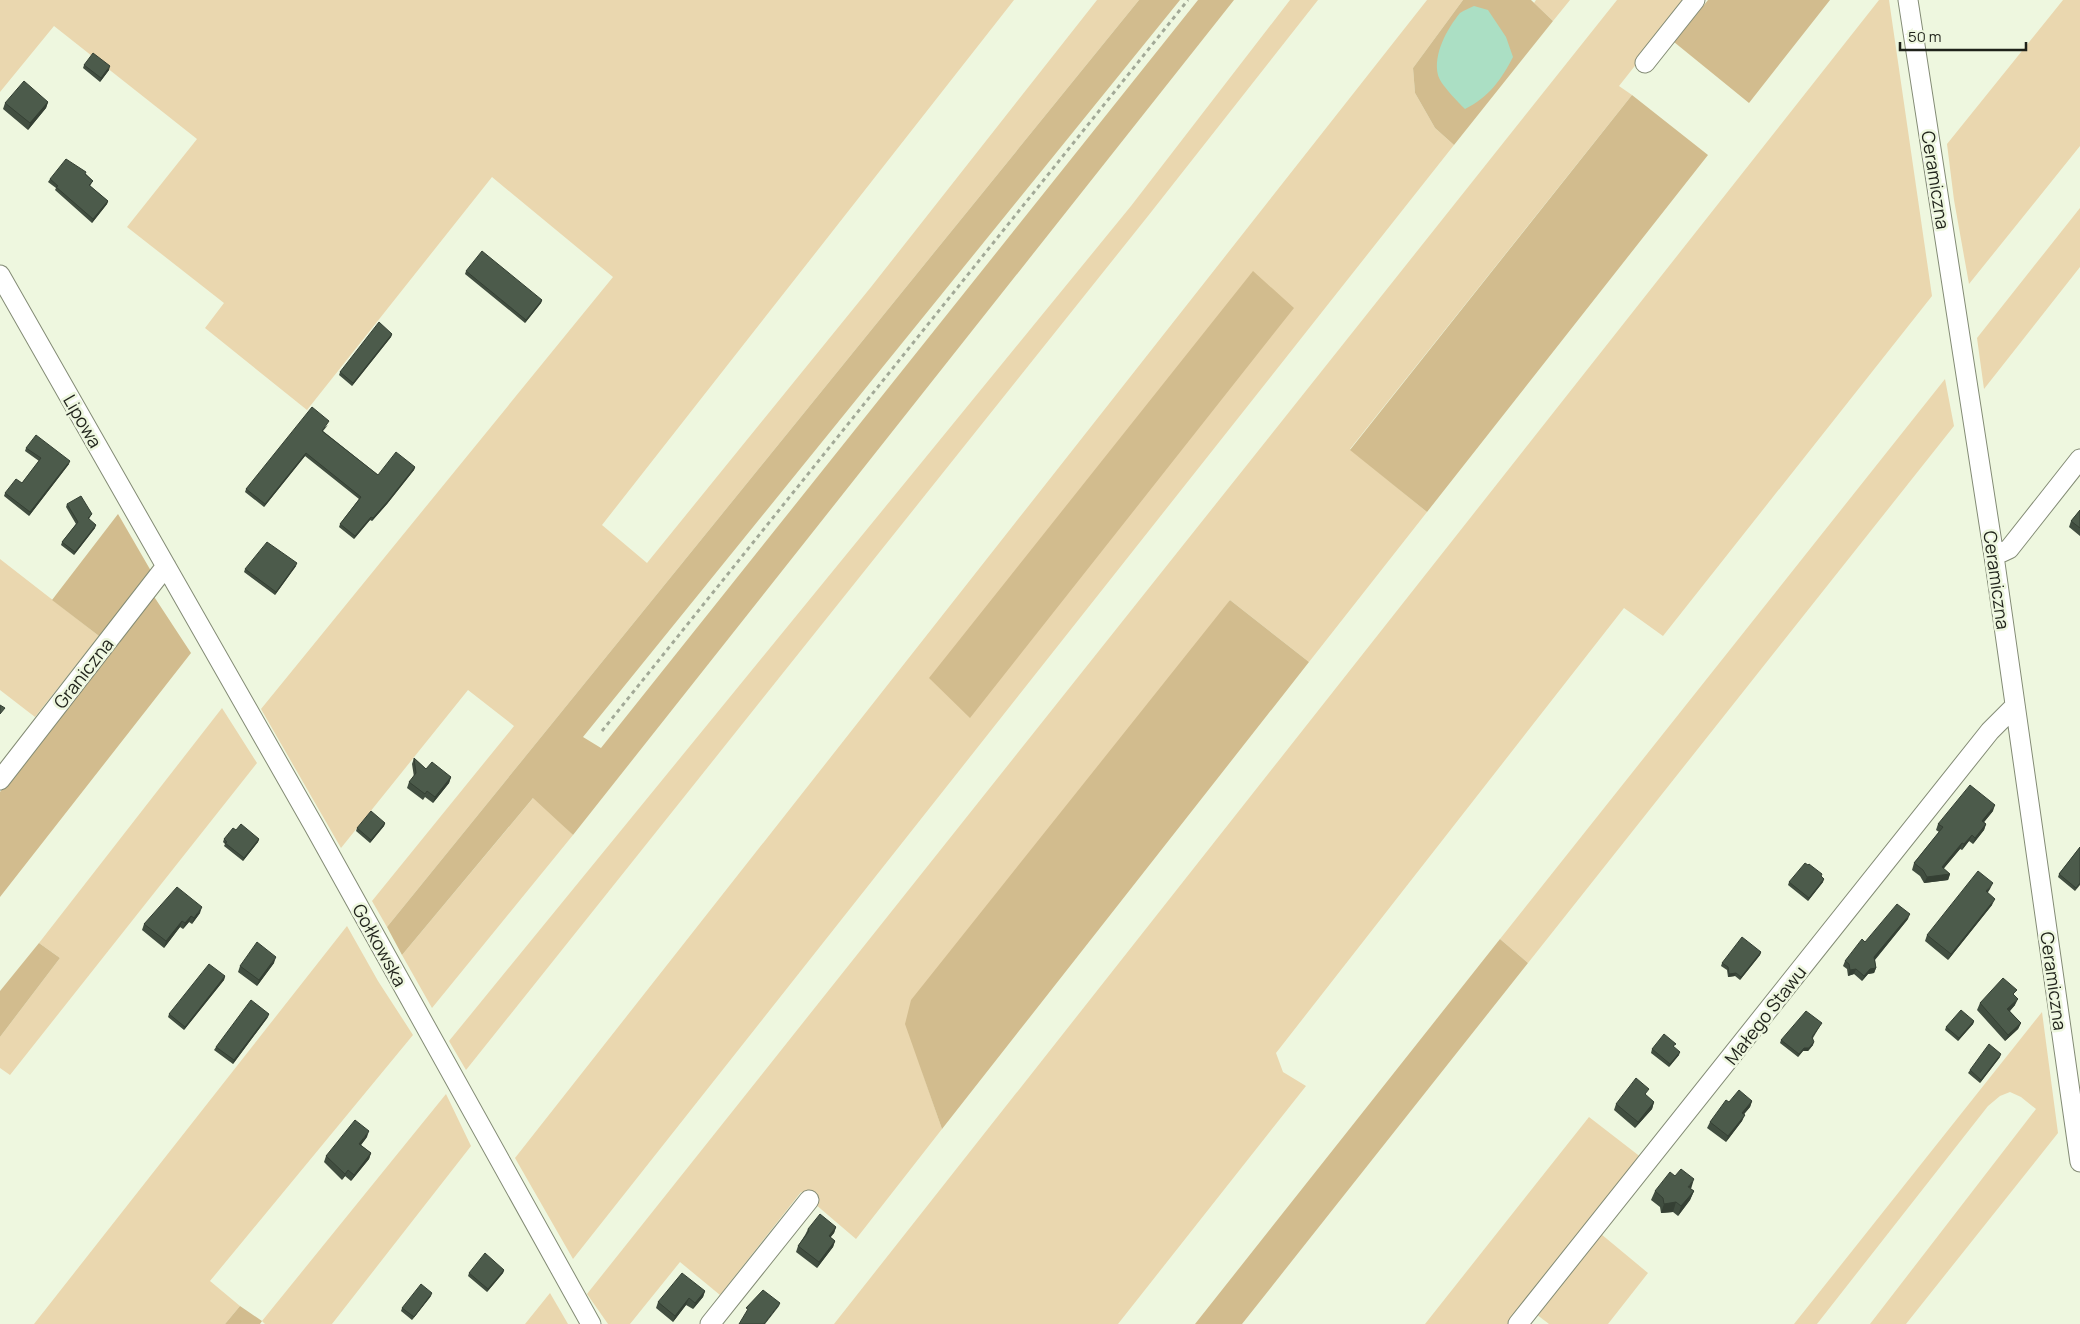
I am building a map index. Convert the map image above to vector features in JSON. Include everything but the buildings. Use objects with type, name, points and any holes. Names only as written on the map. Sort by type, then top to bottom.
[{"type":"street","points":[[1645,63],[1695,0]]},
{"type":"street","name":"Ceramiczna","points":[[1908,0],[1994,556],[2014,707],[2078,1134],[2080,1162]]},
{"type":"street","name":"Lipowa","points":[[0,275],[166,566]]},
{"type":"street","points":[[1994,556],[2009,548],[2080,459]]},
{"type":"street","name":"Graniczna","points":[[0,780],[166,566]]},
{"type":"street","name":"Gołkowska","points":[[166,566],[314,826],[591,1324]]},
{"type":"street","name":"Małego Stawu","points":[[1518,1324],[1990,731],[2014,707]]},
{"type":"street","points":[[710,1324],[809,1200]]},
{"type":"path","points":[[602,731],[1188,0]]},
{"type":"shaded area","points":[[0,0],[1014,0],[602,525],[647,563],[871,287],[1097,0],[1139,0],[387,927],[372,901],[514,726],[468,690],[341,848],[261,709],[613,277],[492,177],[307,410],[205,328],[224,303],[127,227],[197,139],[54,26],[0,92]]},
{"type":"shaded area","points":[[1139,0],[1180,0],[583,737],[601,748],[1198,0],[1234,0],[573,835],[533,798],[402,955],[387,927]]},
{"type":"shaded area","points":[[1290,0],[1318,0],[1148,216],[466,1070],[449,1041],[1131,206]]},
{"type":"shaded area","points":[[1427,0],[1463,0],[1413,68],[1415,93],[1435,128],[1454,145],[573,1259],[515,1158]]},
{"type":"shaded area","points":[[1463,0],[1531,0],[1553,21],[1454,145],[1435,128],[1415,93],[1413,68]]},
{"type":"shaded area","points":[[1536,0],[1570,0],[1553,21],[1534,3]]},
{"type":"shaded area","points":[[1617,0],[1687,0],[1619,86],[1632,95],[1350,449],[1427,512],[1309,662],[1230,600],[922,1071],[942,1129],[856,1239],[801,1192],[720,1295],[680,1262],[630,1324],[608,1324],[587,1294]]},
{"type":"shaded area","points":[[1708,0],[1830,0],[1749,103],[1674,42]]},
{"type":"shaded area","points":[[1879,0],[1889,0],[1932,296],[1663,636],[1624,608],[1276,1053],[1283,1072],[1306,1086],[1118,1324],[834,1324]]},
{"type":"shaded area","points":[[2063,0],[2080,0],[2080,146],[1969,284],[1954,200],[1947,144]]},
{"type":"shaded area","points":[[1474,6],[1488,10],[1506,37],[1513,57],[1494,87],[1481,99],[1465,109],[1439,79],[1437,67],[1442,42],[1455,19],[1460,13]]},
{"type":"shaded area","points":[[1632,95],[1708,155],[1427,512],[1350,450]]},
{"type":"shaded area","points":[[2080,208],[2080,267],[1984,389],[1977,338]]},
{"type":"shaded area","points":[[1253,271],[1294,308],[970,718],[929,678]]},
{"type":"shaded area","points":[[1945,379],[1954,426],[1528,963],[1500,939]]},
{"type":"shaded area","points":[[118,514],[151,571],[99,636],[52,600]]},
{"type":"shaded area","points":[[0,559],[99,636],[35,717],[0,690]]},
{"type":"shaded area","points":[[153,595],[191,653],[0,897],[0,792]]},
{"type":"shaded area","points":[[1230,600],[1309,662],[942,1129],[905,1024],[911,1000]]},
{"type":"shaded area","points":[[222,708],[257,763],[10,1075],[0,1068],[0,1037],[60,958],[39,943]]},
{"type":"shaded area","points":[[534,797],[573,835],[432,1008],[402,955]]},
{"type":"shaded area","points":[[347,926],[378,981],[413,1035],[210,1281],[240,1306],[225,1324],[34,1324]]},
{"type":"shaded area","points":[[1500,939],[1528,963],[1242,1324],[1195,1324]]},
{"type":"shaded area","points":[[39,943],[60,958],[0,1037],[0,991]]},
{"type":"shaded area","points":[[2042,1012],[2058,1133],[1906,1324],[1870,1324],[2036,1109],[2021,1097],[2010,1092],[2000,1096],[1988,1106],[1817,1324],[1794,1324]]},
{"type":"shaded area","points":[[446,1094],[471,1146],[332,1324],[265,1324],[262,1321]]},
{"type":"shaded area","points":[[1589,1117],[1642,1158],[1509,1324],[1425,1324]]},
{"type":"shaded area","points":[[1601,1234],[1648,1273],[1608,1324],[1549,1324],[1536,1314]]},
{"type":"shaded area","points":[[550,1293],[568,1324],[525,1324]]},
{"type":"shaded area","points":[[240,1306],[262,1321],[260,1324],[225,1324]]}]
